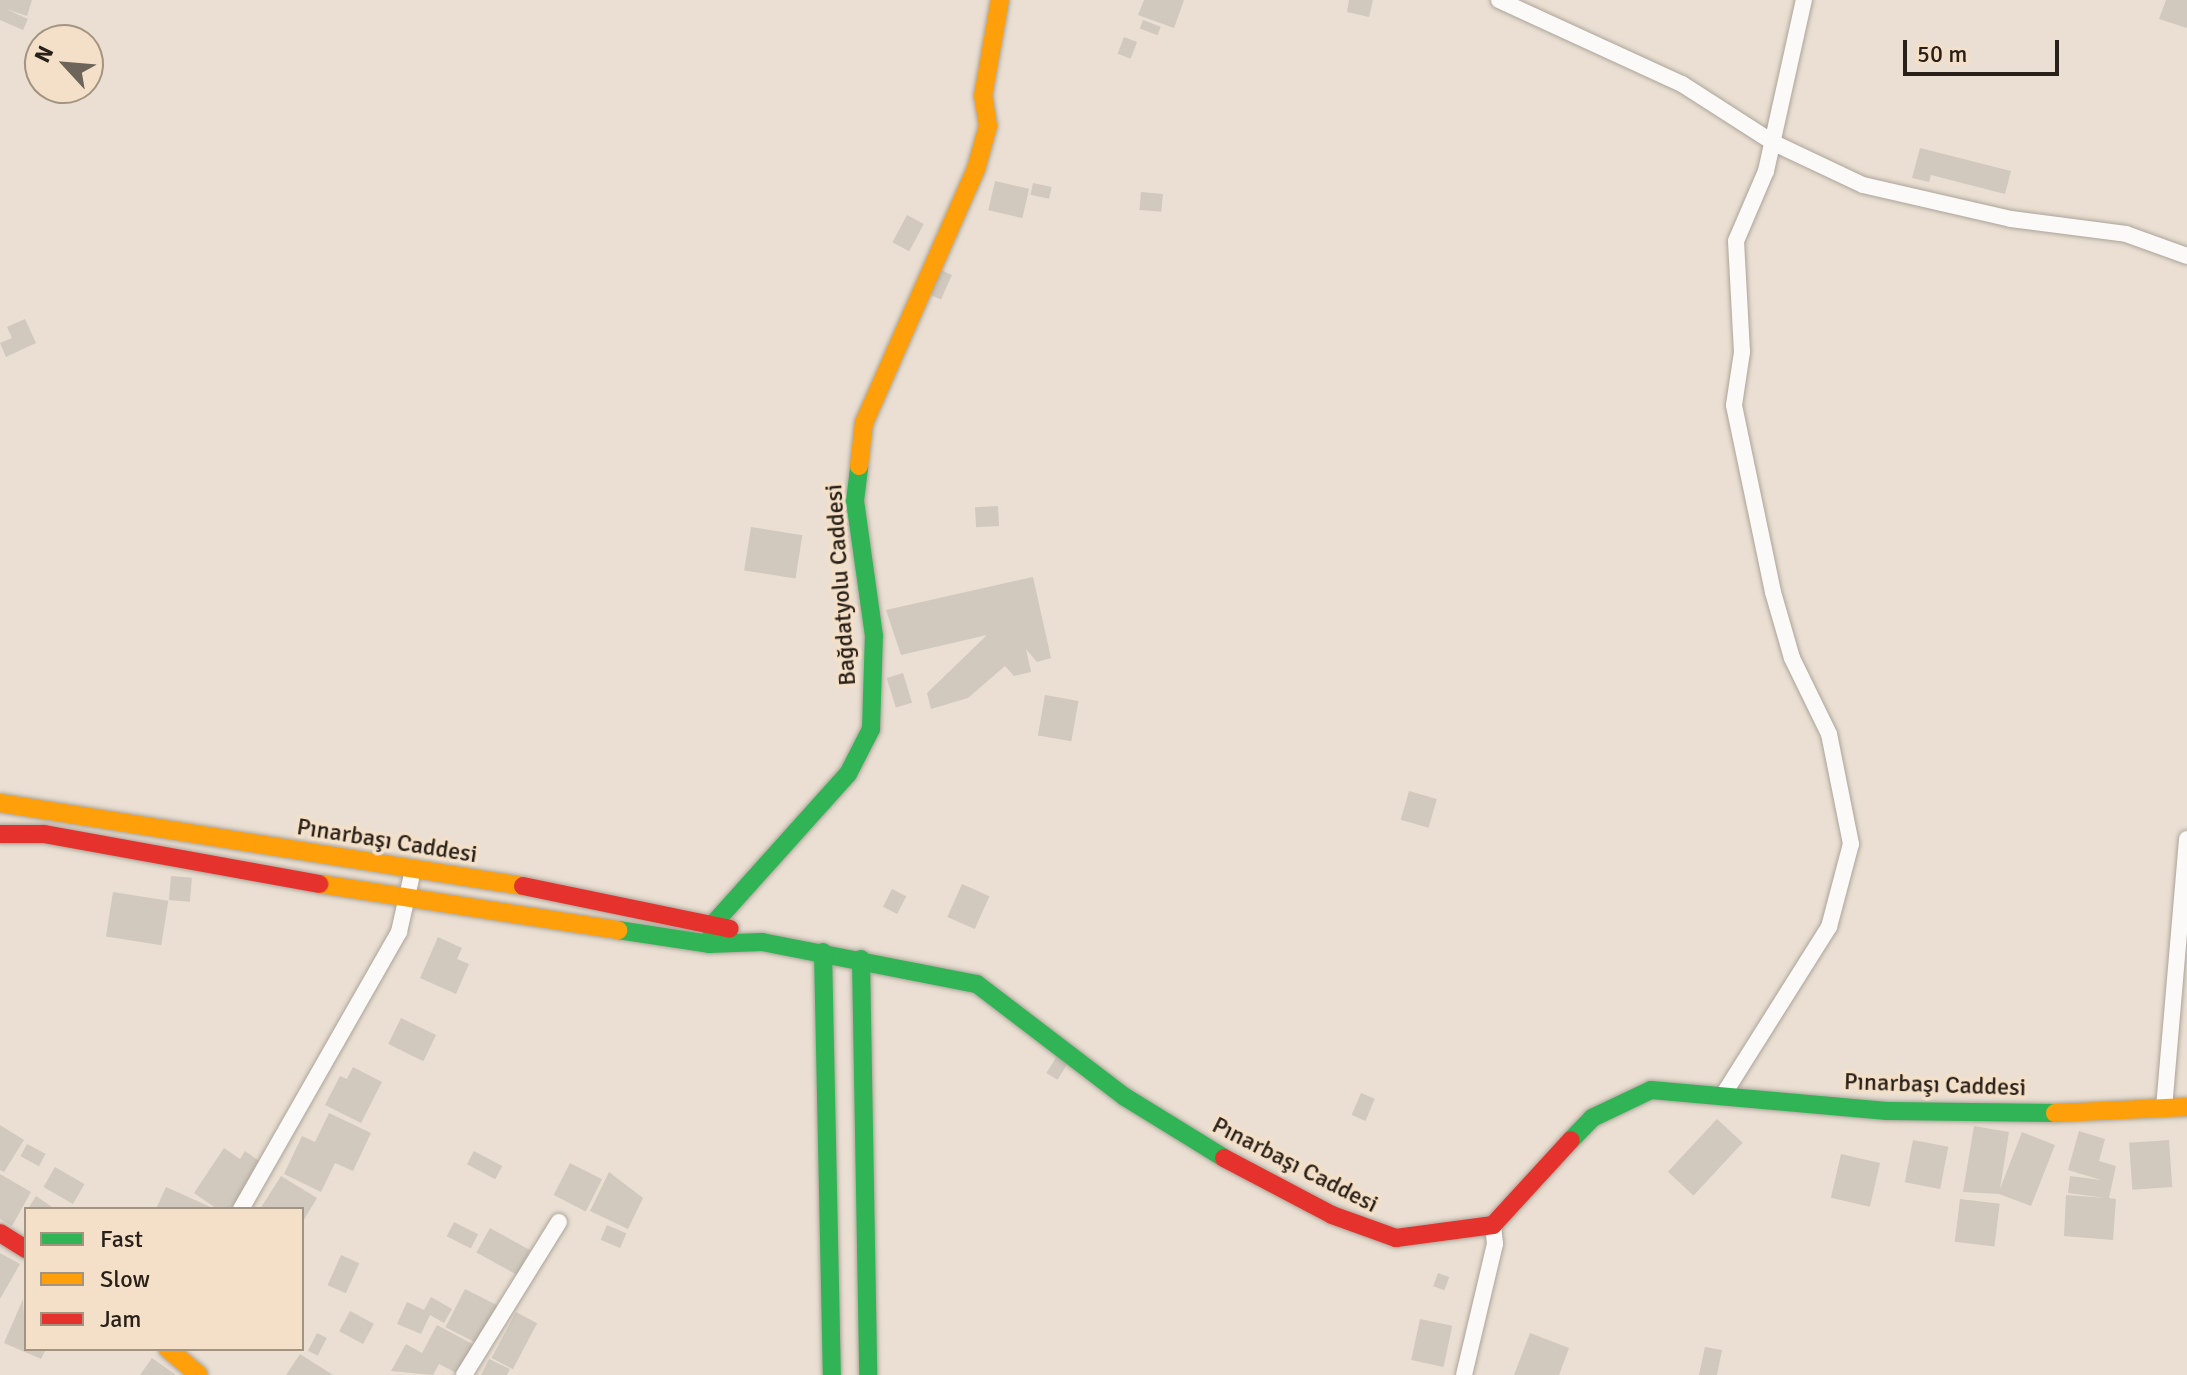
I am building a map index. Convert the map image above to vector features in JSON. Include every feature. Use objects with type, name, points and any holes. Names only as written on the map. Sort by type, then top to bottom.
[{"type":"street","name":"Bağdatyolu Caddesi","points":[[709,944],[715,922],[848,774],[871,729],[874,636],[855,501],[864,423],[976,169],[988,126],[983,96],[1000,0]]},
{"type":"street","points":[[1499,0],[1682,84],[1774,143],[1878,189],[2011,219],[2126,234],[2187,256]]},
{"type":"street","points":[[1725,1092],[1815,954],[1844,885],[1851,844],[1829,734],[1792,658],[1773,592],[1734,405],[1742,352],[1736,241],[1774,143],[1804,0]]},
{"type":"street","name":"Pınarbaşı Caddesi","points":[[0,803],[715,922],[762,942]]},
{"type":"street","name":"Pınarbaşı Caddesi","points":[[0,834],[44,834],[709,944],[762,942],[861,959],[994,993],[1125,1097],[1206,1149],[1332,1215],[1396,1238],[1493,1225],[1608,1106],[1651,1090],[1725,1092],[1887,1111],[2187,1107]]},
{"type":"street","points":[[2164,1108],[2187,839]]},
{"type":"street","points":[[242,1207],[315,1089],[399,932],[412,897],[413,870]]},
{"type":"street","points":[[823,952],[832,1375]]},
{"type":"street","points":[[861,959],[868,1375]]},
{"type":"street","points":[[464,1375],[559,1222]]},
{"type":"street","points":[[1464,1375],[1495,1244],[1493,1225]]},
{"type":"street","points":[[0,1233],[24,1248]]},
{"type":"street","points":[[170,1351],[199,1375]]},
{"type":"building","points":[[0,0],[32,0],[27,16],[6,9],[28,19],[23,30],[0,20]]},
{"type":"building","points":[[1144,0],[1184,0],[1174,28],[1138,15]]},
{"type":"building","points":[[1349,0],[1373,0],[1369,17],[1347,12]]},
{"type":"building","points":[[2166,0],[2187,0],[2187,28],[2159,19]]},
{"type":"building","points":[[1143,20],[1161,27],[1158,35],[1140,28]]},
{"type":"building","points":[[1124,37],[1137,42],[1131,59],[1118,54]]},
{"type":"building","points":[[1920,148],[2011,171],[2005,194],[1931,175],[1929,182],[1912,178]]},
{"type":"building","points":[[995,181],[1029,189],[1022,218],[988,210]]},
{"type":"building","points":[[1033,183],[1052,187],[1049,199],[1031,195]]},
{"type":"building","points":[[1141,192],[1163,194],[1161,212],[1139,210]]},
{"type":"building","points":[[907,215],[924,224],[909,251],[892,242]]},
{"type":"building","points":[[941,270],[952,275],[941,300],[930,295]]},
{"type":"building","points":[[25,319],[36,343],[6,357],[0,343],[12,338],[7,327]]},
{"type":"building","points":[[998,506],[999,526],[976,527],[975,507]]},
{"type":"building","points":[[751,527],[802,535],[795,579],[744,570]]},
{"type":"building","points":[[1033,577],[1051,658],[1037,662],[1026,649],[1031,672],[1014,676],[1005,666],[968,698],[931,709],[927,693],[987,635],[901,655],[886,610]]},
{"type":"building","points":[[903,673],[912,703],[896,708],[887,678]]},
{"type":"building","points":[[1045,695],[1078,701],[1071,741],[1038,735]]},
{"type":"building","points":[[1409,791],[1437,799],[1429,828],[1401,820]]},
{"type":"building","points":[[171,876],[192,878],[190,902],[169,900]]},
{"type":"building","points":[[962,884],[989,896],[975,929],[947,917]]},
{"type":"building","points":[[892,889],[906,896],[897,914],[883,907]]},
{"type":"building","points":[[113,892],[168,901],[161,945],[106,936]]},
{"type":"building","points":[[438,937],[462,948],[457,959],[469,964],[456,994],[420,978]]},
{"type":"building","points":[[401,1018],[436,1035],[423,1061],[388,1044]]},
{"type":"building","points":[[1057,1056],[1068,1063],[1057,1080],[1046,1073]]},
{"type":"building","points":[[353,1067],[382,1082],[361,1123],[325,1105],[340,1076],[347,1079]]},
{"type":"building","points":[[1361,1093],[1375,1099],[1365,1121],[1352,1115]]},
{"type":"building","points":[[329,1113],[371,1133],[353,1171],[335,1163],[321,1192],[284,1174],[302,1136],[315,1142]]},
{"type":"building","points":[[1717,1119],[1743,1143],[1693,1196],[1668,1172]]},
{"type":"building","points":[[0,1125],[24,1140],[4,1172],[0,1170]]},
{"type":"building","points":[[1974,1126],[2009,1132],[2000,1189],[2022,1132],[2055,1145],[2031,1206],[1999,1194],[1963,1192]]},
{"type":"building","points":[[2079,1131],[2105,1139],[2099,1161],[2116,1166],[2109,1198],[2116,1199],[2113,1240],[2064,1236],[2066,1195],[2105,1198],[2068,1193],[2070,1176],[2101,1180],[2068,1170]]},
{"type":"building","points":[[1913,1140],[1948,1147],[1940,1189],[1905,1182]]},
{"type":"building","points":[[2169,1140],[2172,1187],[2132,1190],[2129,1143]]},
{"type":"building","points":[[27,1144],[46,1154],[39,1166],[20,1156]]},
{"type":"building","points":[[224,1148],[240,1159],[245,1151],[262,1163],[232,1207],[214,1207],[194,1193]]},
{"type":"building","points":[[474,1151],[502,1166],[495,1179],[467,1164]]},
{"type":"building","points":[[1841,1154],[1880,1163],[1870,1207],[1831,1198]]},
{"type":"building","points":[[570,1163],[602,1179],[586,1211],[554,1195]]},
{"type":"building","points":[[55,1167],[84,1184],[73,1204],[44,1187]]},
{"type":"building","points":[[609,1172],[643,1198],[628,1229],[590,1211]]},
{"type":"building","points":[[0,1174],[31,1192],[12,1226],[0,1219]]},
{"type":"building","points":[[281,1176],[317,1198],[304,1220],[304,1207],[261,1207]]},
{"type":"building","points":[[166,1187],[211,1207],[157,1207]]},
{"type":"building","points":[[36,1196],[52,1207],[29,1207]]},
{"type":"building","points":[[1960,1199],[2000,1204],[1994,1247],[1955,1242]]},
{"type":"building","points":[[454,1222],[478,1234],[471,1249],[447,1236]]},
{"type":"building","points":[[607,1225],[626,1233],[620,1248],[601,1240]]},
{"type":"building","points":[[490,1228],[530,1250],[517,1275],[476,1252]]},
{"type":"building","points":[[0,1253],[20,1264],[0,1299]]},
{"type":"building","points":[[341,1255],[359,1263],[346,1293],[328,1285]]},
{"type":"building","points":[[1438,1273],[1449,1277],[1444,1290],[1433,1286]]},
{"type":"building","points":[[465,1289],[498,1306],[478,1344],[445,1327]]},
{"type":"building","points":[[431,1297],[452,1309],[444,1323],[430,1315],[421,1334],[397,1324],[407,1302],[424,1310]]},
{"type":"building","points":[[23,1299],[24,1351],[45,1351],[41,1359],[4,1343]]},
{"type":"building","points":[[350,1311],[374,1324],[363,1344],[339,1331]]},
{"type":"building","points":[[516,1312],[537,1323],[513,1369],[492,1358]]},
{"type":"building","points":[[1420,1319],[1452,1326],[1444,1367],[1411,1360]]},
{"type":"building","points":[[437,1325],[476,1346],[460,1375],[439,1364],[433,1375],[391,1371],[406,1344],[422,1353]]},
{"type":"building","points":[[317,1333],[327,1338],[318,1356],[308,1351]]},
{"type":"building","points":[[1530,1333],[1569,1348],[1559,1375],[1514,1375]]},
{"type":"building","points":[[1705,1347],[1722,1350],[1717,1375],[1699,1375]]},
{"type":"building","points":[[300,1354],[333,1375],[286,1375]]},
{"type":"building","points":[[152,1358],[176,1375],[140,1375]]},
{"type":"building","points":[[489,1359],[510,1369],[507,1375],[481,1375]]},
{"type":"traffic: fast","points":[[709,944],[715,922],[848,774],[871,729],[874,636],[855,501],[859,466]]},
{"type":"traffic: fast","points":[[618,930],[709,944],[762,942],[977,984],[1125,1097],[1224,1158]]},
{"type":"traffic: fast","points":[[823,952],[832,1375]]},
{"type":"traffic: fast","points":[[861,959],[868,1375]]},
{"type":"traffic: fast","points":[[1571,1140],[1592,1118],[1651,1090],[1887,1111],[2055,1113]]},
{"type":"traffic: slow","points":[[859,466],[864,423],[976,169],[988,126],[983,96],[1000,0]]},
{"type":"traffic: slow","points":[[0,803],[523,886]]},
{"type":"traffic: slow","points":[[320,884],[618,930]]},
{"type":"traffic: slow","points":[[2055,1113],[2187,1107]]},
{"type":"traffic: slow","points":[[170,1351],[199,1375]]},
{"type":"traffic: jam","points":[[0,834],[44,834],[320,884]]},
{"type":"traffic: jam","points":[[523,886],[730,929]]},
{"type":"traffic: jam","points":[[1224,1158],[1332,1215],[1396,1238],[1493,1225],[1571,1140]]},
{"type":"traffic: jam","points":[[0,1233],[24,1248]]}]
